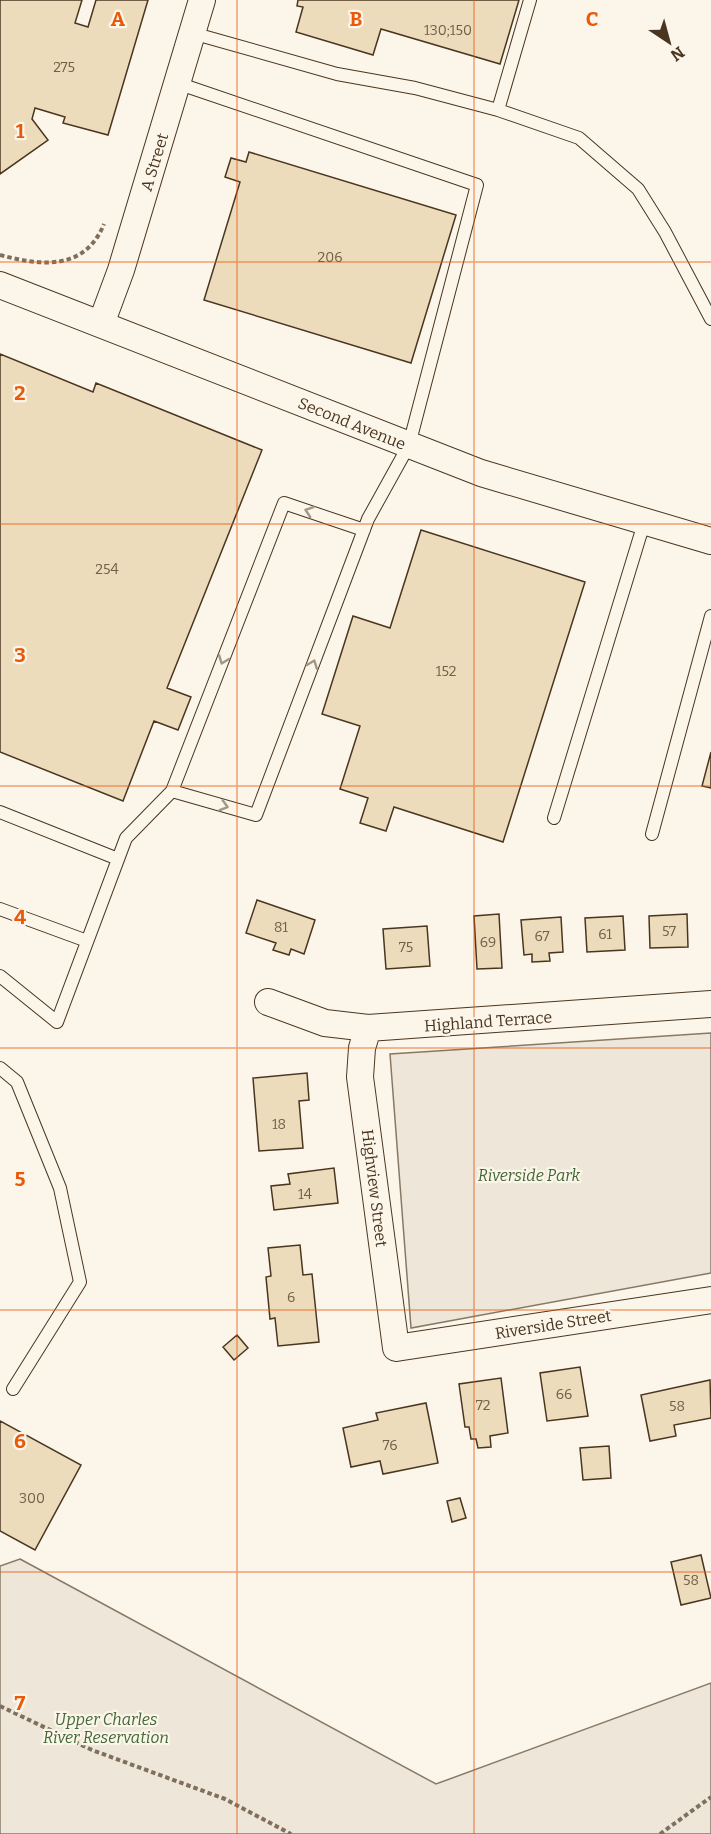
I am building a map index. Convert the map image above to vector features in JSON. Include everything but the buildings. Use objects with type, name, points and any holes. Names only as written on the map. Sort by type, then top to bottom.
[{"type":"street","name":"A Street","points":[[101,324],[122,270],[202,0]]},
{"type":"street","name":"Second Avenue","points":[[0,285],[513,484],[711,541]]},
{"type":"street","name":"Highland Terrace","points":[[268,1002],[325,1023],[368,1028],[711,1004]]},
{"type":"street","name":"Highview Street","points":[[368,1028],[362,1048],[360,1077],[396,1348]]},
{"type":"street","name":"Riverside Street","points":[[396,1348],[711,1300]]},
{"type":"lane","points":[[498,110],[530,0]]},
{"type":"lane","points":[[192,33],[337,74],[415,88],[498,110],[579,138],[638,189],[665,232],[711,319]]},
{"type":"lane","points":[[172,791],[256,815],[364,530],[409,445],[477,185],[177,83]]},
{"type":"lane","points":[[0,976],[57,1023],[126,838],[172,791],[284,502],[364,530]]},
{"type":"lane","points":[[554,818],[644,523]]},
{"type":"lane","points":[[652,834],[711,616]]},
{"type":"lane","points":[[0,812],[118,860]]},
{"type":"lane","points":[[0,909],[87,941]]},
{"type":"lane","points":[[0,1068],[17,1082],[60,1188],[80,1282],[13,1389]]},
{"type":"path","points":[[0,255],[33,264],[52,264],[70,258],[95,242],[105,221]]},
{"type":"path","points":[[0,1706],[92,1750],[225,1799],[291,1834]]},
{"type":"path","points":[[660,1834],[711,1797]]},
{"type":"green space","name":"Riverside Park","points":[[711,1033],[711,1273],[411,1328],[390,1054]]},
{"type":"green space","name":"Upper Charles River Reservation","points":[[20,1559],[436,1784],[711,1683],[711,1834],[0,1834],[0,1566]]}]
